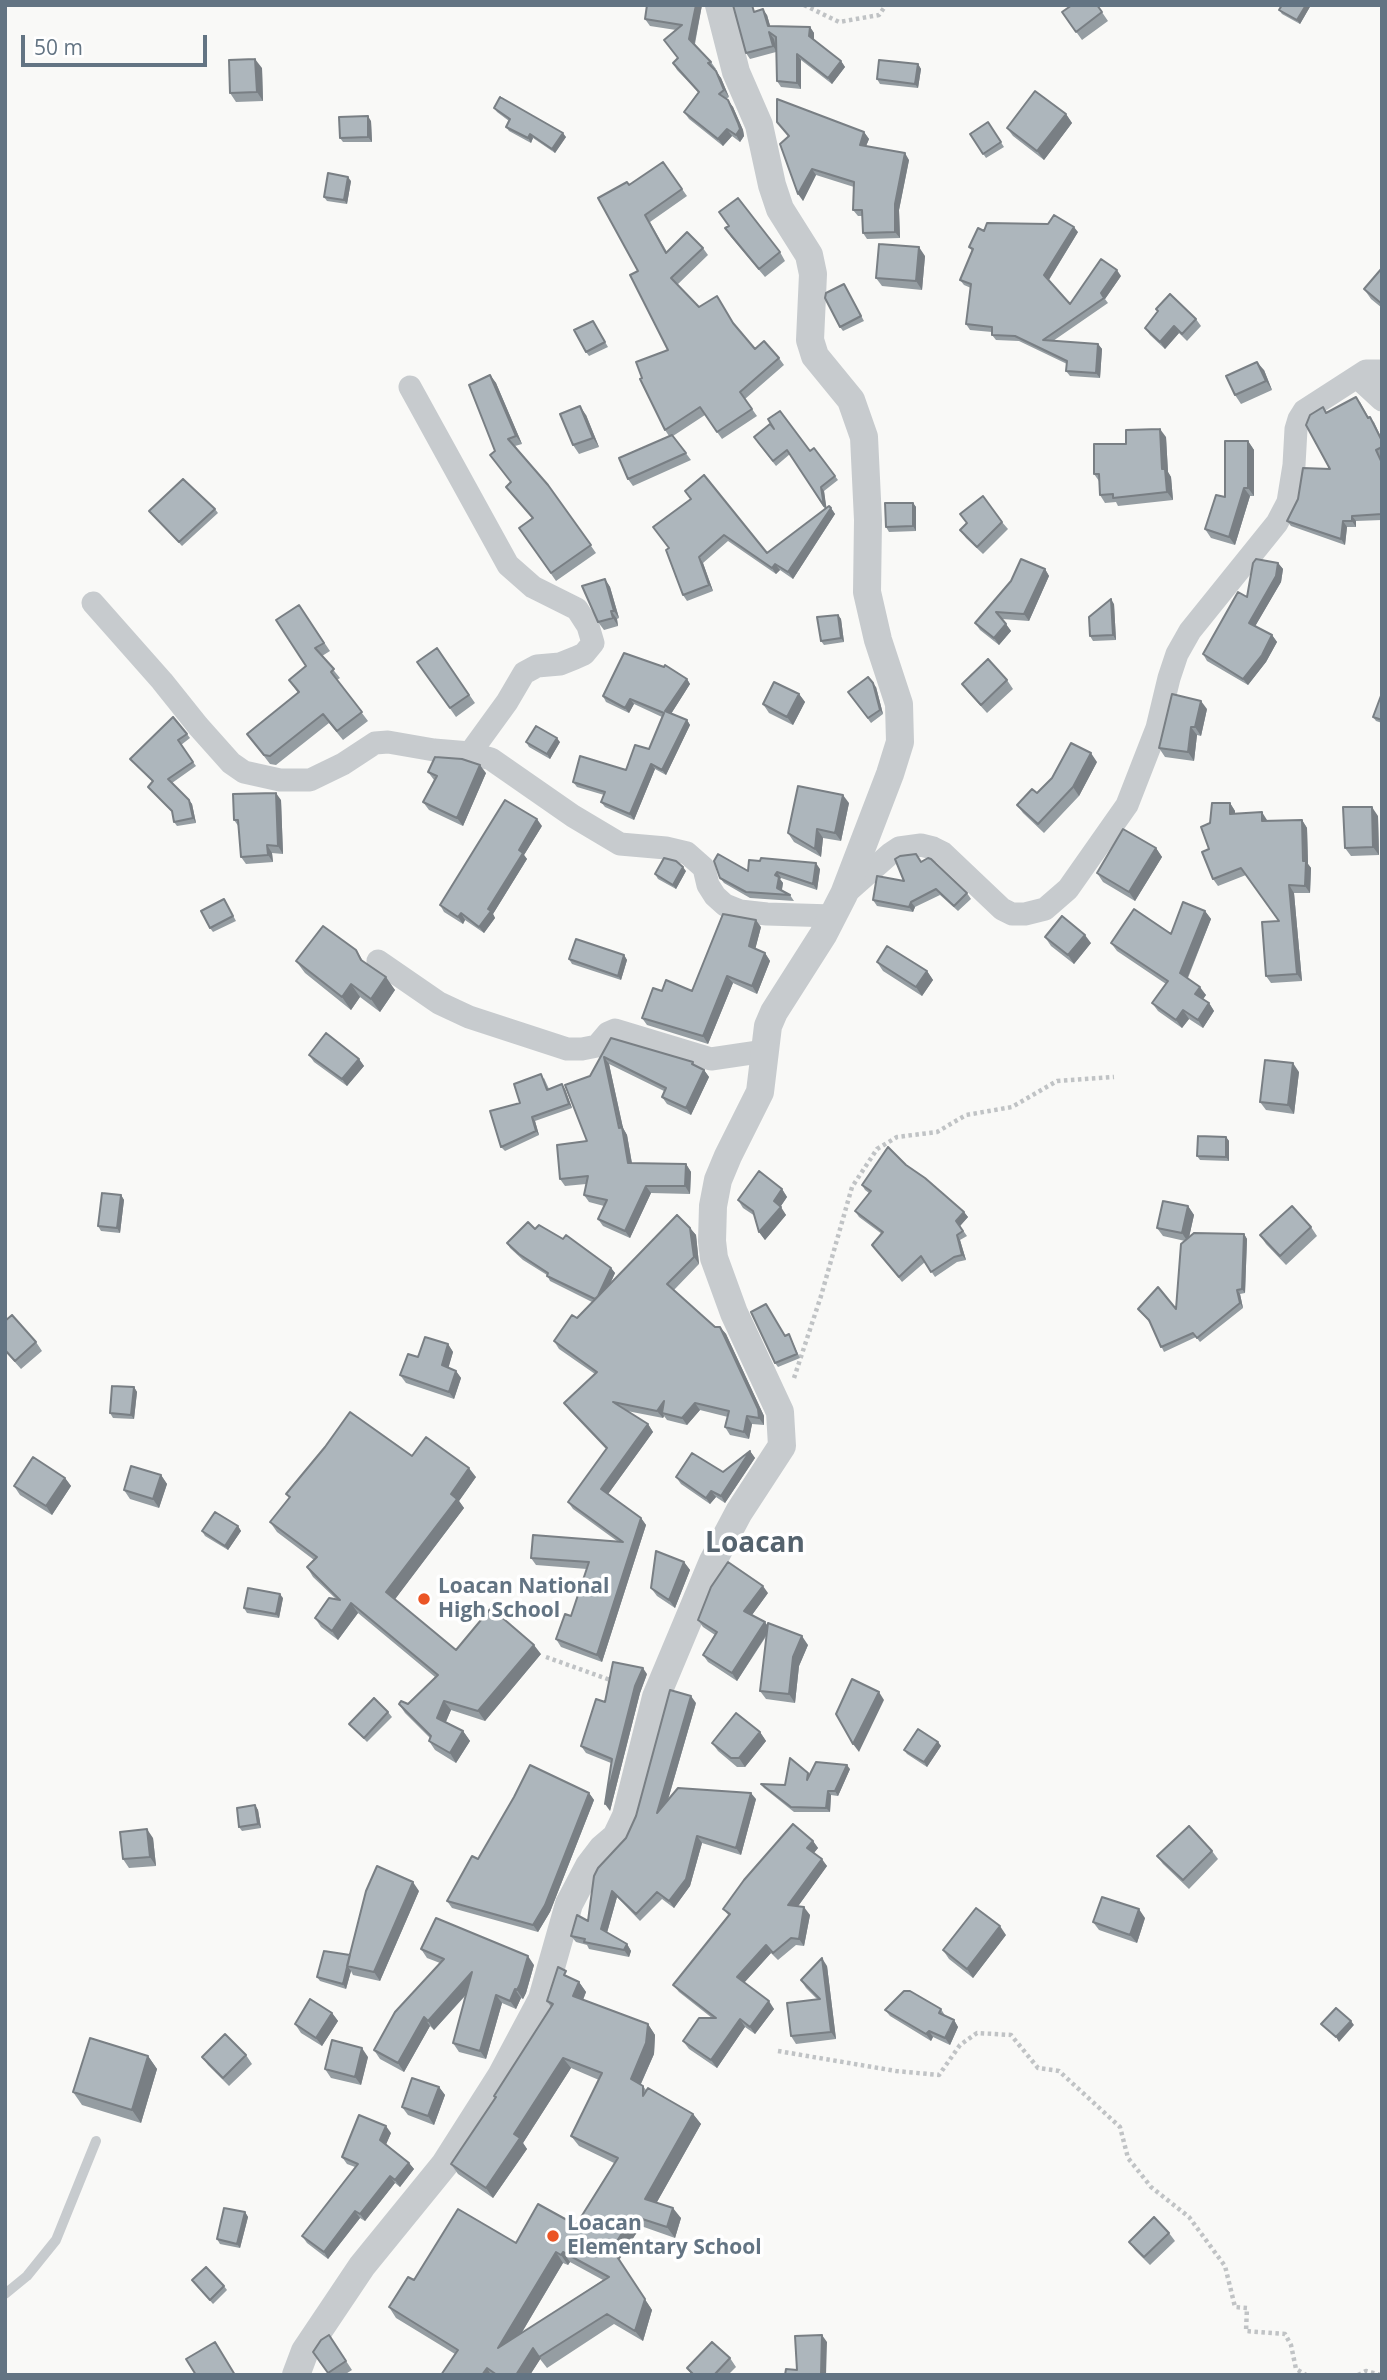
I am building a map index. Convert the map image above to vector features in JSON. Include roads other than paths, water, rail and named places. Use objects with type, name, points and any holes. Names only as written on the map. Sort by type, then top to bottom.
[{"type":"street","points":[[296,2375],[305,2351],[362,2266],[445,2164],[501,2076],[542,1999],[569,1904],[589,1866],[602,1849],[617,1837],[626,1816],[656,1697],[713,1561],[739,1512],[782,1446],[780,1412],[734,1313],[714,1258],[713,1206],[718,1180],[760,1092],[768,1026],[839,905],[900,742],[899,704],[867,592],[868,520],[864,437],[851,400],[815,356],[810,340],[813,274],[809,255],[780,209],[759,125],[736,72],[719,5]]},
{"type":"street","points":[[93,603],[198,726],[232,763],[244,772],[280,780],[310,780],[343,764],[375,743],[388,742],[434,750],[470,752],[491,760],[573,817],[620,844],[666,848],[687,853],[704,868],[708,885],[725,905],[740,911],[767,914],[839,905],[890,854],[899,848],[921,845],[943,853],[1002,909],[1012,914],[1025,914],[1045,909],[1068,889],[1127,805],[1157,728],[1169,678],[1184,643],[1209,606],[1277,523],[1288,502],[1296,429],[1304,411],[1357,377],[1372,370],[1382,371]]},
{"type":"street","points":[[1357,377],[1382,400]]},
{"type":"street","points":[[410,387],[508,565],[533,587],[576,609],[592,636],[593,643],[584,654],[560,664],[537,666],[524,673],[507,702],[470,752]]},
{"type":"street","points":[[378,961],[439,1003],[469,1017],[567,1049],[597,1046],[608,1032],[615,1030],[711,1059],[765,1051]]},
{"type":"lane","points":[[5,2294],[27,2276],[56,2240],[96,2141]]},
{"type":"place","name":"Loacan National High School","points":[[424,1599]]},
{"type":"place","name":"Loacan Elementary School","points":[[553,2236]]},
{"type":"district","name":"Loacan","points":[[755,1544]]}]
